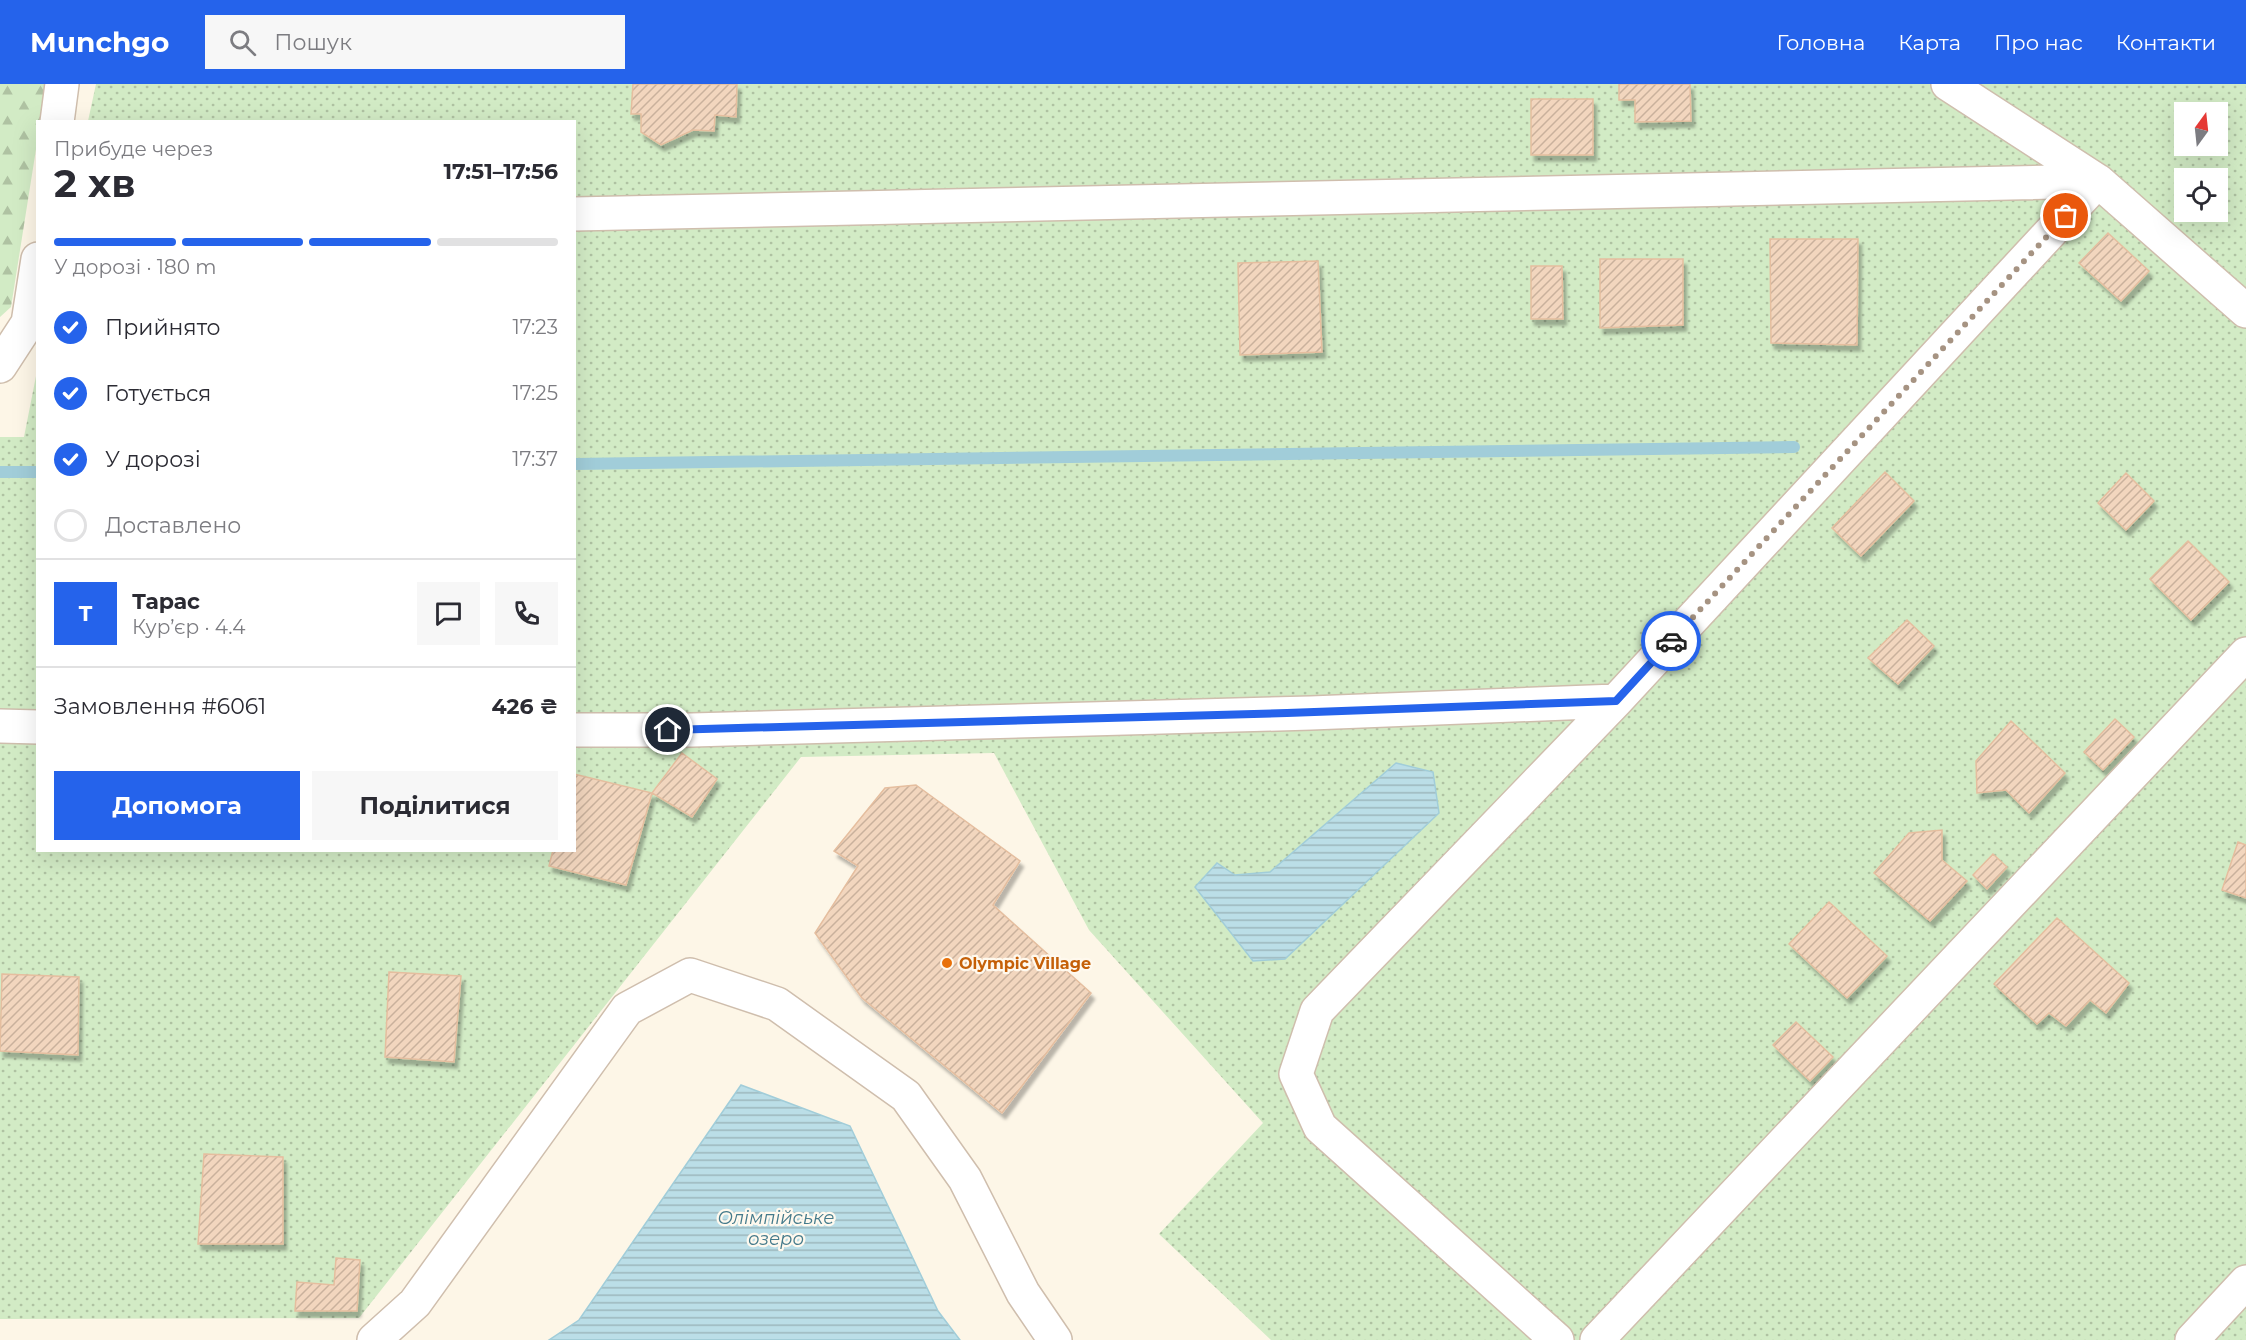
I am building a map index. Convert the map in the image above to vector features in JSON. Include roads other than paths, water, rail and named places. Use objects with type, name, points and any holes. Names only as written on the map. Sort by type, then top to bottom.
[{"type":"street","points":[[57,120],[62,84]]},
{"type":"street","points":[[1948,84],[2098,181],[2246,310]]},
{"type":"street","points":[[576,214],[2098,181]]},
{"type":"street","points":[[1557,1340],[1320,1127],[1296,1074],[1317,1011],[1616,701],[2098,181]]},
{"type":"street","points":[[0,366],[28,323],[36,272]]},
{"type":"street","points":[[1598,1340],[2246,654]]},
{"type":"street","points":[[576,730],[716,730],[1311,713],[1616,701]]},
{"type":"street","points":[[0,726],[36,727]]},
{"type":"street","points":[[374,1340],[415,1303],[627,1009],[690,975],[777,1005],[906,1096],[965,1179],[1023,1293],[1055,1340]]},
{"type":"street","points":[[2192,1340],[2246,1282]]},
{"type":"water","points":[[1396,763],[1433,772],[1439,813],[1285,959],[1253,961],[1195,887],[1217,863],[1235,875],[1270,872]]},
{"type":"water","name":"Олімпійське озеро","points":[[741,1085],[850,1126],[938,1311],[960,1340],[549,1340],[579,1320]]},
{"type":"waterway","points":[[576,464],[1794,447]]},
{"type":"waterway","points":[[0,472],[36,472]]},
{"type":"place","name":"Olympic Village","points":[[947,963]]}]
